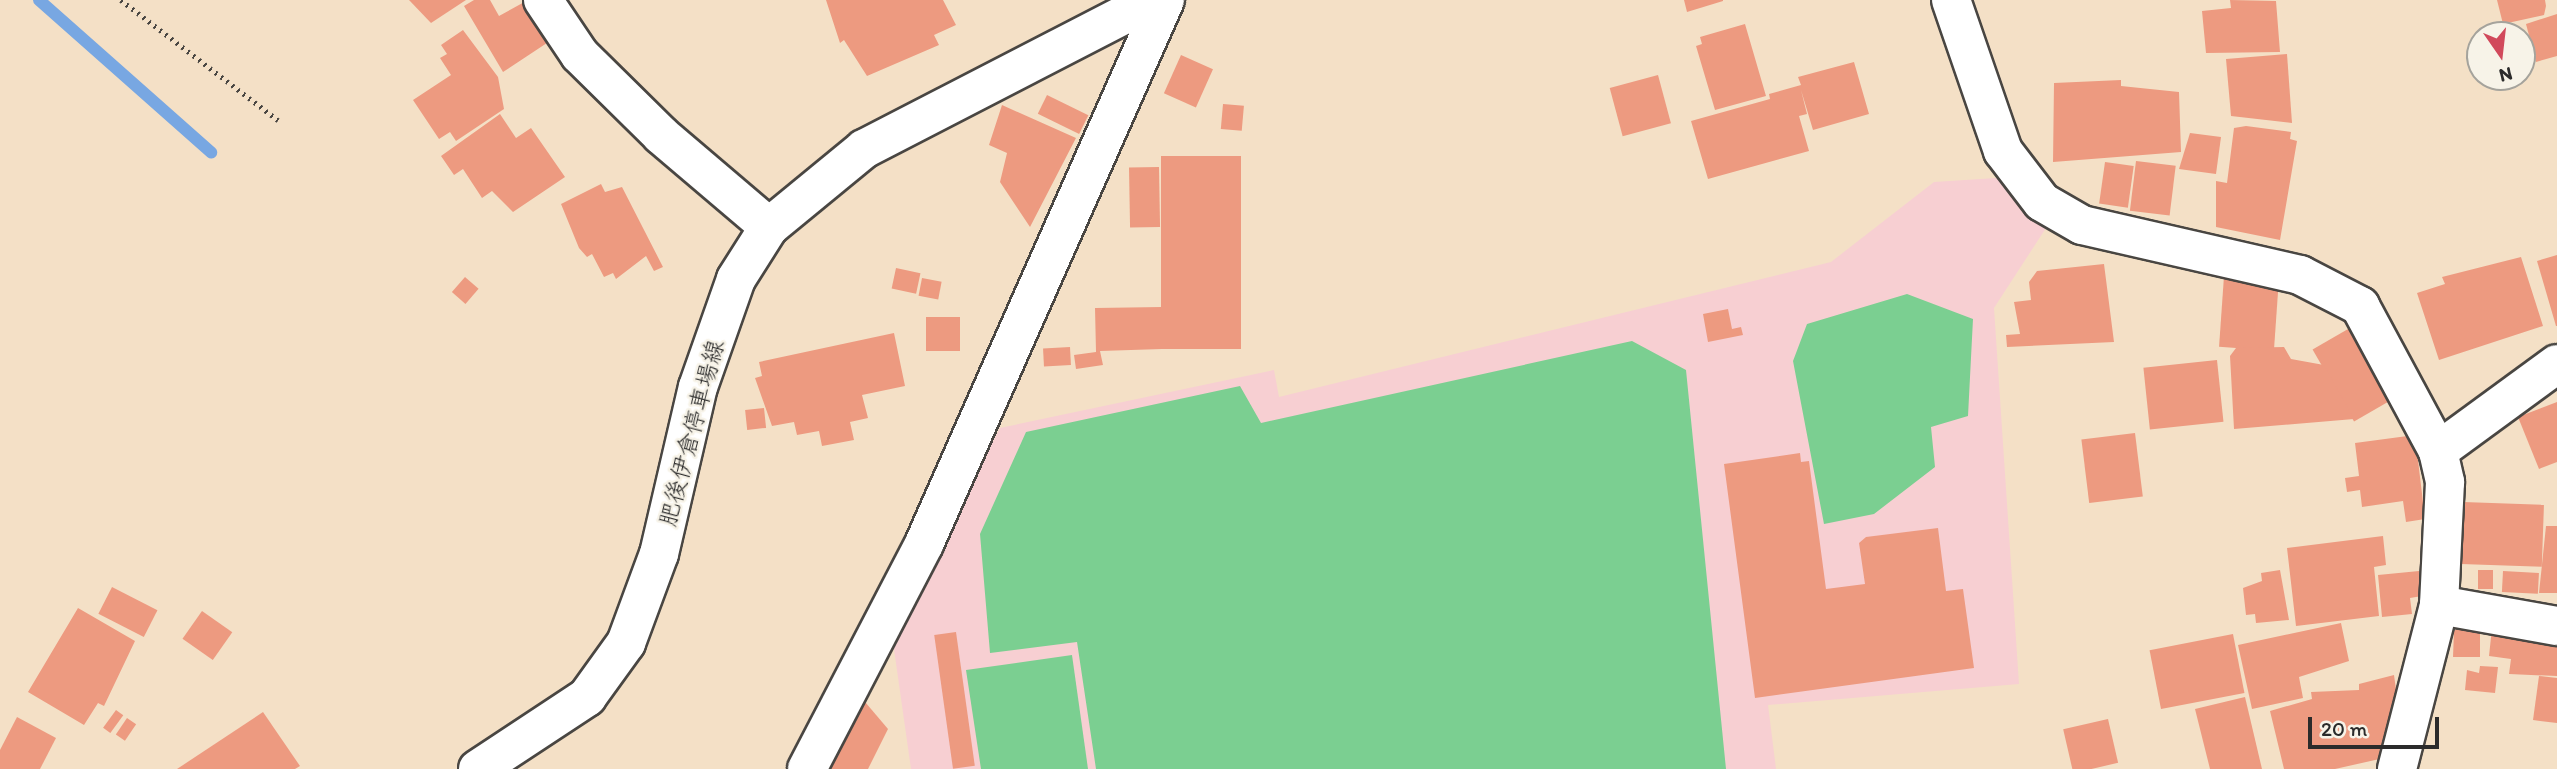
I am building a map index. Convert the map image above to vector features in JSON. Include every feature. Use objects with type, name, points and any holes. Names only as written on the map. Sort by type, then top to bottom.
[{"type":"street","points":[[543,0],[607,82],[769,227]]},
{"type":"street","name":"肥後伊倉停車場線","points":[[478,769],[587,697],[626,643],[659,554],[698,387],[736,279],[769,227],[864,149],[1153,0]]},
{"type":"street","points":[[807,769],[924,544],[1165,0]]},
{"type":"street","points":[[1951,0],[2003,151],[2042,202],[2082,225],[2300,275],[2360,306],[2438,452],[2445,482],[2439,605],[2398,769]]},
{"type":"street","points":[[2438,452],[2557,364]]},
{"type":"street","points":[[2439,605],[2557,626]]},
{"type":"path","points":[[121,0],[278,120]]},
{"type":"shaded area","points":[[1996,178],[2046,228],[1994,308],[2019,684],[1768,705],[1776,769],[911,769],[892,635],[1000,428],[1274,370],[1279,397],[1831,262],[1934,182]]},
{"type":"green space","points":[[1907,294],[1973,319],[1968,416],[1931,427],[1935,467],[1874,514],[1824,524],[1793,361],[1807,324]]},
{"type":"green space","points":[[1632,341],[1686,370],[1726,769],[1096,769],[1077,642],[990,653],[980,534],[1026,432],[1240,386],[1261,423]]},
{"type":"green space","points":[[1072,655],[1088,769],[981,769],[966,670]]},
{"type":"building","points":[[409,0],[466,0],[431,23]]},
{"type":"building","points":[[474,0],[490,0],[499,16],[528,0],[556,37],[503,72],[464,6]]},
{"type":"building","points":[[826,0],[943,0],[956,25],[934,35],[939,45],[867,76],[844,40],[840,43]]},
{"type":"building","points":[[1684,0],[1723,0],[1723,1],[1687,12]]},
{"type":"building","points":[[2230,0],[2276,1],[2280,52],[2206,53],[2202,11],[2231,8]]},
{"type":"building","points":[[2497,0],[2545,0],[2544,15],[2502,21]]},
{"type":"building","points":[[2557,14],[2557,56],[2536,62],[2535,21]]},
{"type":"building","points":[[1745,24],[1766,96],[1715,110],[1696,46],[1702,44],[1700,37]]},
{"type":"building","points":[[463,30],[498,77],[504,109],[456,141],[450,132],[439,139],[413,100],[451,75],[440,58],[447,54],[441,45]]},
{"type":"building","points":[[2287,54],[2292,123],[2231,116],[2226,59]]},
{"type":"building","points":[[1181,55],[1213,69],[1196,108],[1164,93]]},
{"type":"building","points":[[1854,62],[1869,114],[1813,130],[1801,90],[1807,114],[1799,116],[1809,151],[1708,179],[1691,121],[1770,99],[1769,94],[1801,85],[1798,77]]},
{"type":"building","points":[[1658,75],[1671,123],[1623,136],[1610,88]]},
{"type":"building","points":[[2121,80],[2121,86],[2179,92],[2181,152],[2053,162],[2054,83]]},
{"type":"building","points":[[1047,95],[1088,115],[1079,134],[1038,114]]},
{"type":"building","points":[[1223,104],[1244,106],[1242,131],[1221,129]]},
{"type":"building","points":[[1002,105],[1076,138],[1030,227],[1000,182],[1007,153],[989,145]]},
{"type":"building","points":[[500,114],[516,138],[531,128],[565,177],[513,212],[492,191],[482,198],[463,169],[454,175],[441,156]]},
{"type":"building","points":[[2246,126],[2291,132],[2290,139],[2297,141],[2280,240],[2216,227],[2216,181],[2227,183],[2234,128]]},
{"type":"building","points":[[2190,133],[2221,137],[2216,174],[2179,169]]},
{"type":"building","points":[[1161,156],[1241,156],[1241,349],[1161,349]]},
{"type":"building","points":[[2136,161],[2176,166],[2170,216],[2130,211]]},
{"type":"building","points":[[2105,162],[2134,166],[2128,208],[2099,204]]},
{"type":"building","points":[[1159,167],[1160,227],[1130,228],[1129,168]]},
{"type":"building","points":[[601,184],[605,192],[622,187],[663,267],[654,271],[646,256],[616,279],[613,273],[604,277],[592,254],[587,257],[579,248],[561,204]]},
{"type":"building","points":[[2557,255],[2557,326],[2556,326],[2537,261]]},
{"type":"building","points":[[2521,257],[2543,326],[2439,360],[2417,293],[2445,284],[2442,277]]},
{"type":"building","points":[[2104,264],[2114,342],[2007,347],[2006,335],[2020,334],[2014,302],[2031,300],[2029,282],[2037,271]]},
{"type":"building","points":[[896,268],[920,273],[916,294],[892,289]]},
{"type":"building","points":[[2224,276],[2279,280],[2274,351],[2219,347]]},
{"type":"building","points":[[465,277],[479,289],[465,304],[452,292]]},
{"type":"building","points":[[922,278],[942,282],[938,299],[919,296]]},
{"type":"building","points":[[1162,307],[1162,349],[1100,351],[1103,365],[1076,369],[1074,355],[1096,352],[1095,308]]},
{"type":"building","points":[[1728,309],[1732,329],[1741,327],[1743,335],[1708,342],[1703,314]]},
{"type":"building","points":[[926,317],[960,317],[960,351],[926,351]]},
{"type":"building","points":[[2355,325],[2396,397],[2354,421],[2313,350]]},
{"type":"building","points":[[894,333],[905,386],[862,395],[868,418],[850,422],[854,440],[822,446],[819,431],[797,435],[794,422],[772,426],[755,378],[762,376],[759,362]]},
{"type":"building","points":[[1070,347],[1071,365],[1044,366],[1043,348]]},
{"type":"building","points":[[2284,347],[2291,359],[2324,365],[2354,419],[2234,429],[2230,356],[2236,348]]},
{"type":"building","points":[[2217,360],[2223,422],[2150,429],[2143,368]]},
{"type":"building","points":[[2557,402],[2557,462],[2539,469],[2518,417]]},
{"type":"building","points":[[764,408],[766,428],[747,430],[745,410]]},
{"type":"building","points":[[2135,433],[2143,497],[2089,503],[2081,440]]},
{"type":"building","points":[[2415,435],[2425,519],[2406,522],[2403,501],[2362,507],[2360,490],[2347,492],[2345,478],[2359,476],[2355,443]]},
{"type":"building","points":[[1800,453],[1801,462],[1809,461],[1826,589],[1865,584],[1859,543],[1866,537],[1938,528],[1946,591],[1963,589],[1974,668],[1755,698],[1724,464]]},
{"type":"building","points":[[2463,502],[2544,505],[2542,567],[2461,564]]},
{"type":"building","points":[[2546,526],[2557,526],[2557,593],[2539,593]]},
{"type":"building","points":[[2383,536],[2386,565],[2374,567],[2379,616],[2296,626],[2287,548]]},
{"type":"building","points":[[2280,570],[2289,620],[2256,623],[2255,614],[2246,615],[2243,588],[2262,581],[2261,573]]},
{"type":"building","points":[[2478,570],[2493,570],[2493,589],[2478,589]]},
{"type":"building","points":[[2419,571],[2422,596],[2410,598],[2412,614],[2382,617],[2378,575]]},
{"type":"building","points":[[2503,571],[2539,573],[2538,594],[2502,592]]},
{"type":"building","points":[[112,587],[157,610],[144,637],[98,614]]},
{"type":"building","points":[[78,608],[135,641],[104,706],[98,703],[84,725],[28,692]]},
{"type":"building","points":[[202,611],[232,632],[213,660],[182,639]]},
{"type":"building","points":[[2341,623],[2349,661],[2299,677],[2303,698],[2252,709],[2238,645]]},
{"type":"building","points":[[2461,625],[2480,626],[2480,657],[2453,657],[2454,631]]},
{"type":"building","points":[[2492,628],[2557,633],[2557,676],[2509,674],[2511,659],[2489,656]]},
{"type":"building","points":[[956,632],[975,766],[953,769],[934,635]]},
{"type":"building","points":[[2233,634],[2244,693],[2161,709],[2150,650]]},
{"type":"building","points":[[2480,666],[2498,667],[2495,693],[2465,690],[2467,670],[2479,673]]},
{"type":"building","points":[[2394,675],[2397,697],[2387,744],[2381,745],[2384,758],[2335,769],[2284,769],[2270,711],[2312,699],[2311,692],[2359,690],[2359,684]]},
{"type":"building","points":[[2539,676],[2557,678],[2557,723],[2533,720]]},
{"type":"building","points":[[860,696],[888,729],[868,769],[823,769]]},
{"type":"building","points":[[2245,697],[2262,769],[2210,769],[2195,709]]},
{"type":"building","points":[[116,710],[123,715],[110,733],[103,728]]},
{"type":"building","points":[[263,712],[300,766],[295,769],[177,769]]},
{"type":"building","points":[[17,717],[56,738],[40,769],[0,769],[0,750]]},
{"type":"building","points":[[127,718],[136,724],[125,741],[116,735]]},
{"type":"building","points":[[2108,719],[2118,763],[2091,769],[2072,769],[2063,729]]},
{"type":"waterway","points":[[39,0],[211,152]]}]
